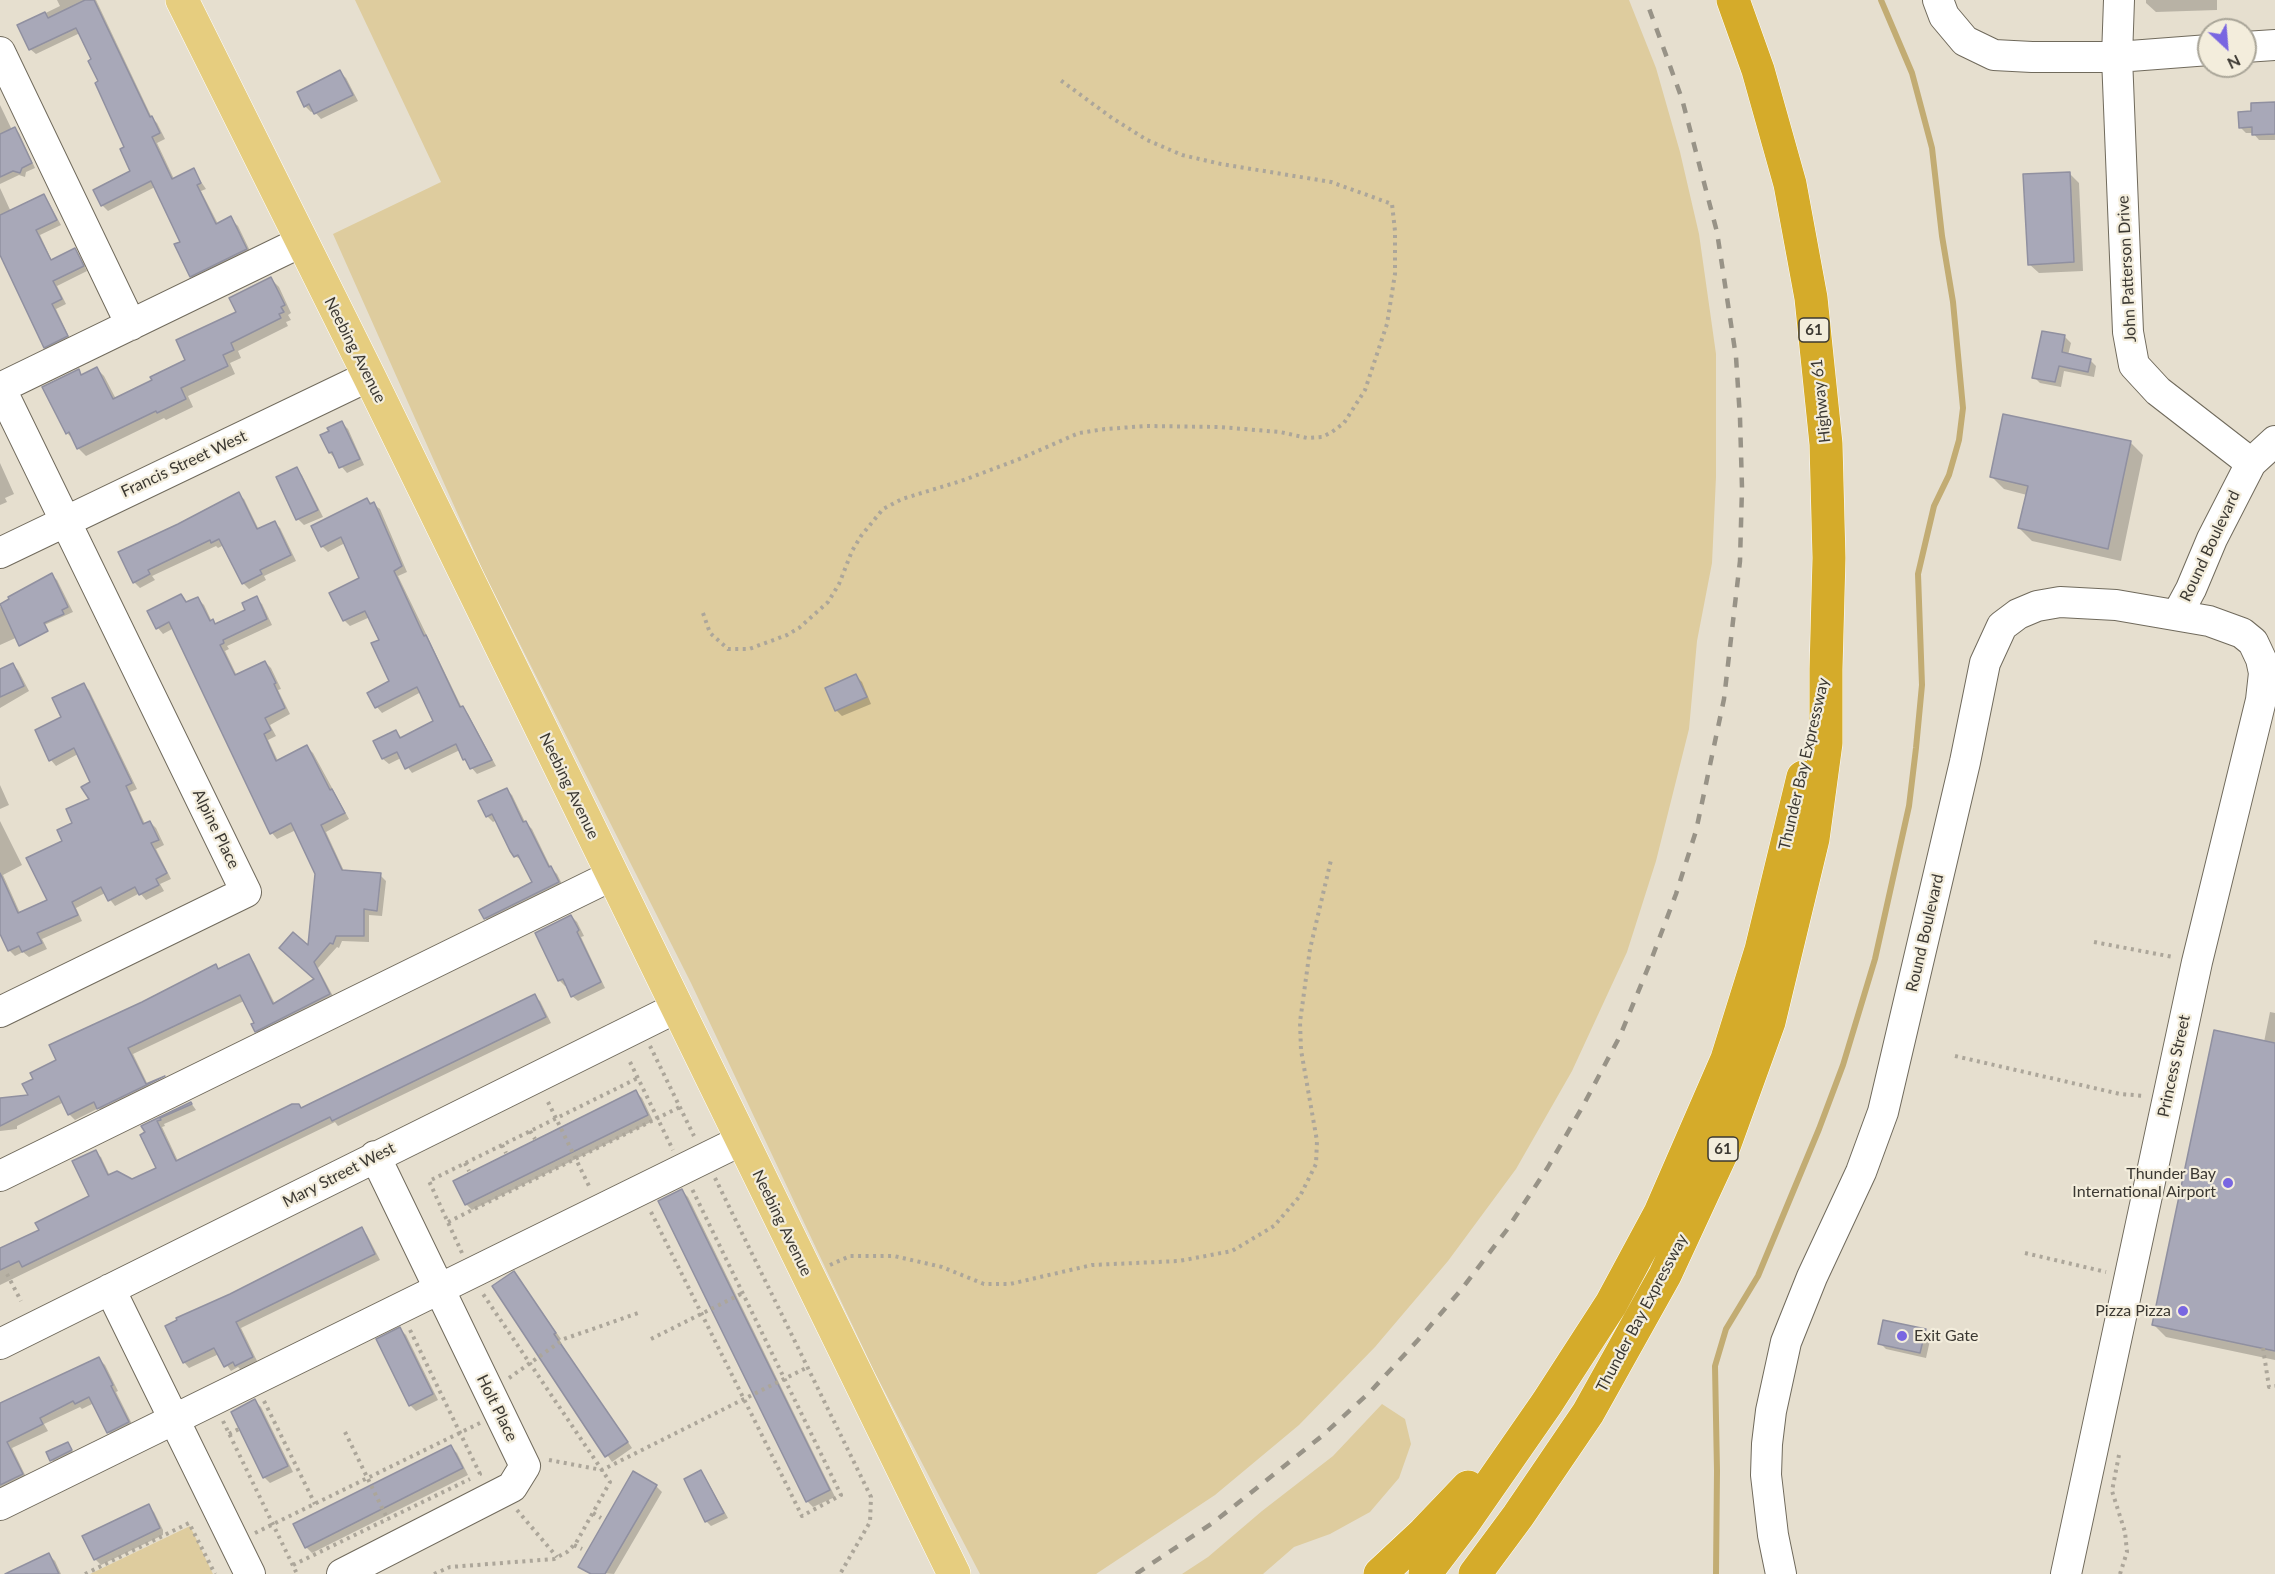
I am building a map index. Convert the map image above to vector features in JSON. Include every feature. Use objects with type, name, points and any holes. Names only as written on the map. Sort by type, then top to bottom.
[{"type":"highway","name":"Highway 61","points":[[1733,0],[1758,70],[1790,184],[1811,297],[1826,444],[1829,558],[1826,669]]},
{"type":"highway","name":"Thunder Bay Expressway","points":[[1425,1574],[1463,1524],[1547,1403],[1611,1304],[1660,1213],[1727,1059],[1761,950],[1826,669]]},
{"type":"highway","name":"Thunder Bay Expressway","points":[[1476,1574],[1587,1413],[1665,1275],[1722,1152],[1769,1022],[1813,839],[1826,743],[1826,669]]},
{"type":"highway","points":[[1380,1574],[1424,1533],[1547,1403]]},
{"type":"main road","name":"Neebing Avenue","points":[[182,0],[369,376],[954,1574]]},
{"type":"street","points":[[1938,0],[1944,16],[1965,41],[1994,55],[2117,57],[2197,51]]},
{"type":"street","name":"John Patterson Drive","points":[[2119,0],[2117,57],[2128,332],[2134,365],[2158,391],[2251,463]]},
{"type":"street","points":[[2257,46],[2275,45]]},
{"type":"street","points":[[0,52],[131,325]]},
{"type":"street","points":[[65,520],[0,388],[301,242]]},
{"type":"street","name":"Francis Street West","points":[[0,553],[369,376]]},
{"type":"street","points":[[2251,463],[2275,441]]},
{"type":"street","name":"Round Boulevard","points":[[1781,1574],[1773,1535],[1766,1475],[1767,1444],[1777,1377],[1786,1342],[1799,1308],[1861,1172],[1880,1121],[1965,762],[1985,663],[1992,644],[2002,626],[2018,614],[2037,606],[2060,602],[2116,605],[2176,615],[2191,589],[2212,539],[2251,463]]},
{"type":"street","name":"Alpine Place","points":[[0,1012],[246,892],[65,520]]},
{"type":"street","name":"Princess Street","points":[[2066,1574],[2197,962],[2261,700],[2264,673],[2253,642],[2242,633],[2209,621],[2176,615]]},
{"type":"street","points":[[0,1176],[613,875]]},
{"type":"street","name":"Mary Street West","points":[[0,1344],[678,1007]]},
{"type":"street","points":[[0,1505],[742,1140]]},
{"type":"street","name":"Holt Place","points":[[342,1574],[394,1532],[512,1488],[525,1466],[375,1156]]},
{"type":"street","points":[[110,1289],[250,1574]]},
{"type":"path","points":[[703,613],[710,633],[728,649],[749,649],[787,635],[799,628],[828,602],[839,584],[852,551],[883,509],[902,499],[961,481],[1079,434],[1105,429],[1147,426],[1218,427],[1280,432],[1307,438],[1332,432],[1344,423],[1365,390],[1387,324],[1395,273],[1395,231],[1392,204],[1331,182],[1221,164],[1182,155],[1147,140],[1112,118],[1059,79]]},
{"type":"path","points":[[807,1276],[850,1256],[894,1256],[942,1267],[984,1284],[1010,1284],[1092,1265],[1179,1261],[1232,1251],[1274,1226],[1300,1196],[1316,1164],[1317,1141],[1301,1050],[1300,1022],[1310,949],[1331,860]]},
{"type":"path","points":[[2094,942],[2197,962]]},
{"type":"path","points":[[641,1026],[680,1107],[694,1164],[743,1293],[841,1495],[801,1516],[650,1211]]},
{"type":"path","points":[[1955,1056],[2120,1094],[2167,1098]]},
{"type":"path","points":[[630,1062],[657,1119],[694,1164],[808,1367],[871,1497],[870,1522],[840,1574]]},
{"type":"path","points":[[472,1273],[429,1181],[638,1078]]},
{"type":"path","points":[[615,1090],[618,1096]]},
{"type":"path","points":[[548,1102],[601,1210]]},
{"type":"path","points":[[582,1105],[586,1112]]},
{"type":"path","points":[[448,1221],[680,1107]]},
{"type":"path","points":[[531,1131],[534,1139]]},
{"type":"path","points":[[502,1144],[506,1153]]},
{"type":"path","points":[[465,1163],[469,1171]]},
{"type":"path","points":[[665,1241],[672,1238]]},
{"type":"path","points":[[2025,1253],[2129,1277]]},
{"type":"path","points":[[681,1272],[687,1269]]},
{"type":"path","points":[[7,1274],[21,1301]]},
{"type":"path","points":[[651,1339],[743,1293]]},
{"type":"path","points":[[494,1310],[500,1305]]},
{"type":"path","points":[[292,1565],[394,1532],[480,1474],[400,1309]]},
{"type":"path","points":[[234,1543],[460,1433],[564,1339],[638,1313]]},
{"type":"path","points":[[708,1328],[714,1324]]},
{"type":"path","points":[[513,1338],[521,1334]]},
{"type":"path","points":[[716,1344],[723,1341]]},
{"type":"path","points":[[2263,1348],[2269,1388],[2275,1386]]},
{"type":"path","points":[[724,1359],[730,1355]]},
{"type":"path","points":[[519,1455],[602,1470],[808,1367]]},
{"type":"path","points":[[738,1387],[743,1384]]},
{"type":"path","points":[[547,1388],[553,1385]]},
{"type":"path","points":[[213,1400],[297,1574]]},
{"type":"path","points":[[263,1400],[315,1504]]},
{"type":"path","points":[[566,1417],[572,1413]]},
{"type":"path","points":[[229,1434],[239,1429]]},
{"type":"path","points":[[345,1432],[394,1532]]},
{"type":"path","points":[[244,1466],[252,1463]]},
{"type":"path","points":[[610,1482],[618,1485]]},
{"type":"path","points":[[502,1493],[557,1557]]},
{"type":"path","points":[[796,1504],[802,1501]]},
{"type":"path","points":[[593,1513],[600,1518]]},
{"type":"path","points":[[85,1574],[189,1523],[215,1574]]},
{"type":"path","points":[[574,1545],[582,1549]]},
{"type":"shaded area","points":[[355,0],[1629,0],[1656,68],[1680,152],[1699,234],[1716,354],[1716,477],[1712,563],[1697,641],[1689,729],[1656,861],[1627,952],[1572,1071],[1516,1169],[1448,1261],[1375,1347],[1299,1425],[1215,1495],[1096,1574],[980,1574],[874,1371],[691,983],[484,573],[333,234],[441,182]]},
{"type":"shaded area","points":[[1382,1404],[1405,1419],[1411,1444],[1399,1478],[1370,1512],[1330,1534],[1294,1547],[1263,1574],[1182,1574],[1208,1557],[1262,1511],[1333,1456]]},
{"type":"shaded area","points":[[190,1526],[213,1574],[90,1574]]},
{"type":"building","points":[[85,0],[94,0],[150,117],[152,116],[160,133],[152,137],[172,179],[194,168],[201,183],[197,185],[216,224],[231,216],[247,249],[190,277],[174,244],[180,242],[151,181],[101,206],[93,190],[130,171],[120,149],[124,147],[95,83],[98,81],[88,61],[91,59],[76,28],[29,50],[17,25],[45,12],[48,18]]},
{"type":"building","points":[[340,70],[353,95],[314,114],[309,104],[304,107],[297,92]]},
{"type":"building","points":[[2275,102],[2275,134],[2252,135],[2252,127],[2239,128],[2238,112],[2251,111],[2251,103]]},
{"type":"building","points":[[15,127],[32,163],[22,168],[20,173],[13,171],[0,177],[0,134]]},
{"type":"building","points":[[2070,172],[2074,262],[2028,265],[2023,174]]},
{"type":"building","points":[[44,194],[57,220],[36,230],[51,260],[75,248],[84,266],[53,281],[62,299],[52,304],[68,336],[44,348],[0,255],[0,215]]},
{"type":"building","points":[[271,277],[285,305],[281,307],[284,312],[279,314],[281,318],[231,343],[234,350],[223,355],[228,366],[181,388],[186,399],[77,449],[69,432],[66,434],[42,387],[79,369],[81,375],[97,367],[113,399],[152,380],[150,377],[185,360],[176,340],[236,312],[229,298]]},
{"type":"building","points":[[2042,331],[2065,335],[2062,352],[2091,359],[2088,372],[2059,366],[2055,382],[2032,378]]},
{"type":"building","points":[[2003,414],[2131,441],[2108,549],[2018,528],[2028,486],[1990,477]]},
{"type":"building","points":[[342,421],[360,459],[339,468],[332,452],[329,453],[320,435],[329,431],[327,428]]},
{"type":"building","points":[[297,467],[318,510],[296,520],[276,477]]},
{"type":"building","points":[[239,492],[257,529],[275,521],[291,555],[260,570],[262,574],[242,584],[219,539],[211,543],[210,540],[148,570],[150,574],[133,583],[118,552]]},
{"type":"building","points":[[367,498],[370,504],[374,502],[402,566],[394,571],[424,636],[426,635],[460,707],[463,706],[492,760],[470,769],[456,744],[405,769],[397,752],[382,759],[373,741],[396,730],[400,738],[433,721],[417,687],[375,708],[367,693],[389,681],[371,643],[379,640],[365,611],[343,621],[329,593],[359,578],[341,537],[321,547],[311,526]]},
{"type":"building","points":[[52,573],[68,607],[62,610],[64,614],[44,623],[48,631],[19,646],[0,604],[9,599],[8,597]]},
{"type":"building","points":[[181,594],[186,602],[198,597],[210,621],[213,619],[215,624],[245,610],[242,603],[257,596],[267,619],[223,640],[224,643],[220,645],[235,675],[265,661],[285,708],[265,718],[271,730],[264,734],[276,761],[307,745],[330,790],[332,789],[345,813],[321,825],[342,870],[381,873],[377,911],[364,909],[364,936],[336,936],[333,944],[330,943],[314,962],[330,994],[255,1032],[251,1024],[254,1023],[240,995],[128,1048],[146,1084],[165,1076],[97,1109],[94,1102],[68,1115],[59,1096],[0,1126],[0,1098],[28,1095],[22,1084],[33,1079],[30,1073],[56,1060],[49,1045],[142,1002],[216,964],[218,969],[249,954],[273,1004],[314,979],[279,948],[293,932],[308,945],[315,874],[291,823],[270,834],[169,622],[156,629],[147,611]]},
{"type":"building","points":[[13,663],[24,686],[0,697],[0,669]]},
{"type":"building","points":[[856,674],[867,697],[835,711],[825,688]]},
{"type":"building","points":[[84,683],[132,783],[126,786],[143,824],[150,821],[159,840],[151,843],[167,873],[156,879],[159,885],[139,895],[135,887],[108,901],[101,887],[72,902],[78,915],[37,933],[42,943],[22,952],[19,946],[8,951],[0,934],[0,873],[18,913],[47,900],[26,858],[62,841],[57,830],[72,823],[66,809],[89,799],[81,787],[90,782],[74,748],[49,761],[35,730],[61,717],[52,698]]},
{"type":"building","points":[[507,788],[523,822],[526,821],[559,882],[484,919],[479,910],[532,882],[518,855],[514,857],[510,851],[492,814],[486,817],[478,801]]},
{"type":"building","points":[[571,915],[601,982],[571,997],[563,979],[558,981],[535,933]]},
{"type":"building","points":[[535,994],[546,1017],[332,1121],[330,1117],[22,1267],[19,1261],[0,1270],[0,1248],[39,1230],[35,1223],[89,1196],[72,1161],[96,1150],[108,1175],[117,1171],[132,1179],[156,1168],[140,1135],[145,1132],[141,1126],[191,1102],[192,1104],[157,1121],[176,1161],[292,1104],[299,1104],[301,1108]]},
{"type":"building","name":"Thunder Bay International Airport","points":[[2214,1030],[2275,1043],[2275,1351],[2152,1325]]},
{"type":"building","points":[[636,1090],[648,1115],[465,1205],[453,1181]]},
{"type":"building","points":[[682,1189],[830,1490],[806,1502],[658,1201]]},
{"type":"building","points":[[362,1227],[375,1254],[236,1322],[253,1357],[235,1366],[233,1362],[224,1367],[214,1348],[183,1363],[165,1326],[177,1320],[176,1318],[230,1294]]},
{"type":"building","points":[[514,1271],[628,1442],[605,1457],[492,1286]]},
{"type":"building","name":"Exit Gate","points":[[1883,1320],[1926,1329],[1920,1353],[1878,1344]]},
{"type":"building","points":[[400,1327],[433,1394],[409,1406],[376,1339]]},
{"type":"building","points":[[99,1357],[129,1422],[107,1433],[89,1397],[75,1404],[73,1401],[40,1418],[43,1424],[7,1442],[23,1474],[0,1485],[0,1403]]},
{"type":"building","points":[[255,1399],[288,1466],[263,1478],[231,1412]]},
{"type":"building","points":[[68,1442],[72,1450],[50,1461],[46,1452]]},
{"type":"building","points":[[451,1445],[463,1468],[305,1548],[293,1524]]},
{"type":"building","points":[[701,1470],[724,1513],[705,1522],[684,1479]]},
{"type":"building","points":[[633,1471],[657,1485],[605,1574],[591,1574],[578,1567]]},
{"type":"building","points":[[149,1504],[160,1528],[94,1560],[82,1536]]},
{"type":"building","points":[[49,1553],[59,1574],[5,1574]]},
{"type":"waterway","points":[[1716,1574],[1715,1366],[1726,1329],[1758,1276],[1819,1129],[1843,1065],[1875,959],[1909,806],[1916,748],[1922,685],[1918,574],[1934,506],[1949,475],[1959,440],[1963,408],[1953,302],[1942,236],[1932,148],[1912,73],[1881,0]]},
{"type":"railway","points":[[1136,1574],[1214,1522],[1322,1436],[1370,1392],[1461,1290],[1506,1231],[1548,1167],[1584,1104],[1620,1036],[1676,894],[1696,831],[1724,699],[1740,561],[1742,488],[1740,418],[1736,357],[1717,232],[1682,99],[1646,0]]},
{"type":"place","name":"Thunder Bay International Airport","points":[[2228,1183]]},
{"type":"place","name":"Pizza Pizza","points":[[2183,1311]]},
{"type":"place","name":"Exit Gate","points":[[1902,1336]]}]
